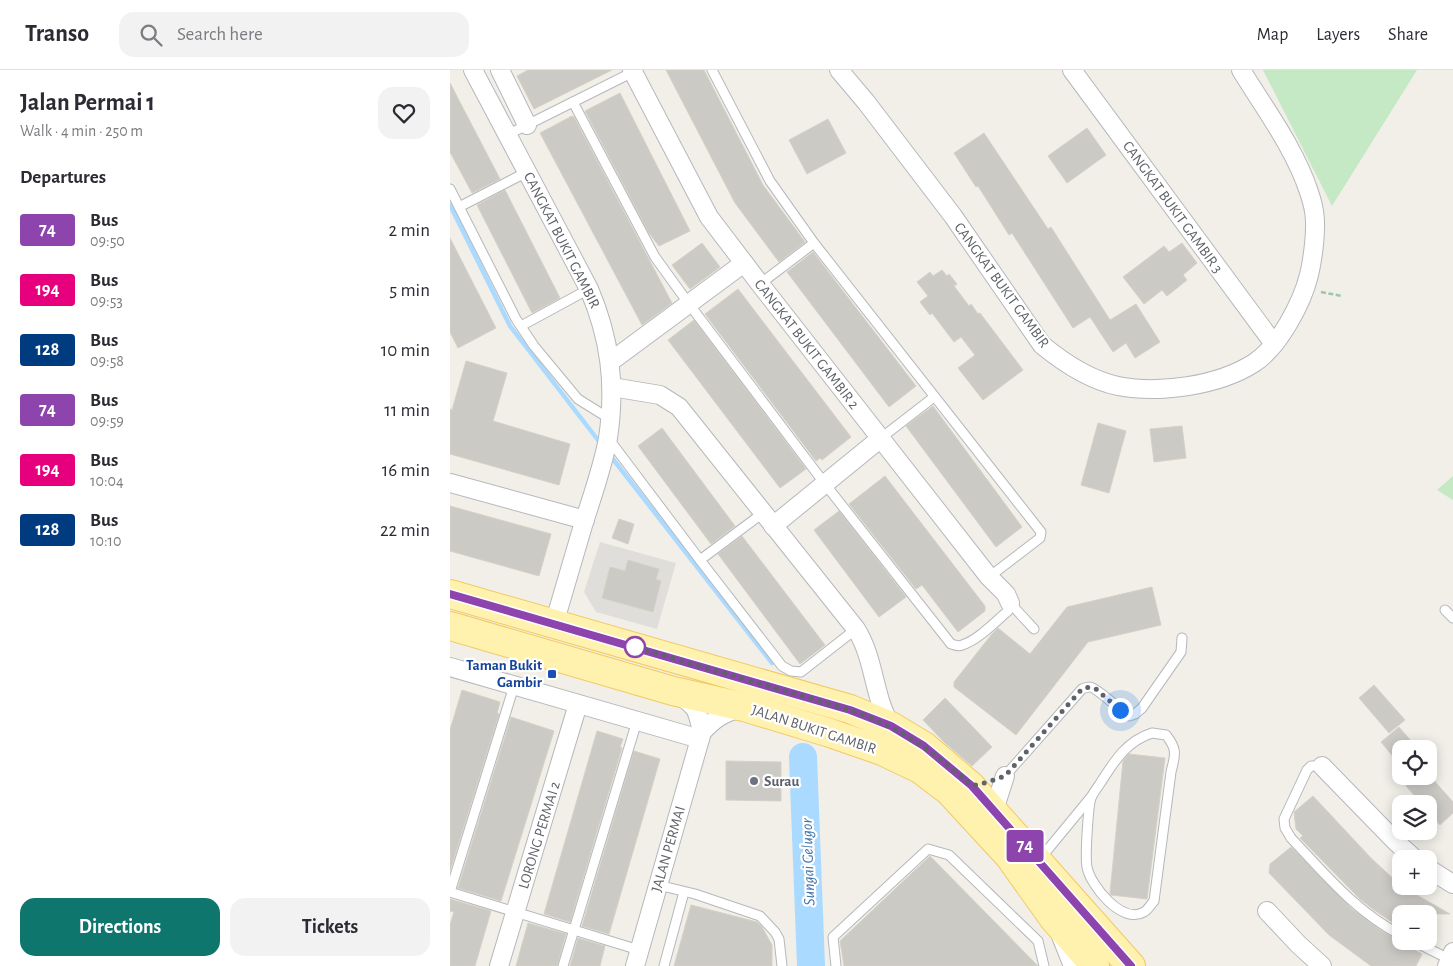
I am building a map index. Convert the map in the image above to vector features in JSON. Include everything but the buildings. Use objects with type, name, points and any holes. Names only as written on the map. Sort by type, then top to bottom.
[{"type":"main road","name":"JALAN BUKIT GAMBIR","points":[[450,594],[850,710],[891,726],[924,746],[972,786],[1131,966]]},
{"type":"main road","name":"JALAN BUKIT GAMBIR","points":[[450,626],[673,691],[744,707],[870,746],[920,769],[949,791],[1009,856],[1054,919],[1095,966]]},
{"type":"street","name":"CANGKAT BUKIT GAMBIR","points":[[473,70],[589,289],[600,314],[610,362],[612,387],[607,441],[601,469],[554,624]]},
{"type":"street","points":[[500,70],[527,125]]},
{"type":"street","name":"CANGKAT BUKIT GAMBIR","points":[[838,70],[866,102],[952,216],[1042,345],[1059,359],[1080,372],[1117,386],[1160,389],[1207,382],[1255,363],[1274,344],[1294,315],[1306,289],[1312,261],[1314,211],[1298,163],[1241,70]]},
{"type":"street","name":"CANGKAT BUKIT GAMBIR 3","points":[[1072,70],[1274,344]]},
{"type":"street","name":"CANGKAT BUKIT GAMBIR 2","points":[[634,71],[709,216],[989,576],[1006,594],[1010,603]]},
{"type":"street","points":[[610,362],[744,263]]},
{"type":"street","points":[[612,387],[660,395],[679,407],[856,629],[863,640],[883,709],[891,726]]},
{"type":"street","points":[[768,519],[826,484],[881,438]]},
{"type":"street","points":[[450,483],[585,520]]},
{"type":"street","points":[[450,667],[637,721],[701,735]]},
{"type":"street","points":[[850,710],[858,709],[870,702],[874,695],[876,682]]},
{"type":"street","points":[[673,691],[693,704],[699,716],[701,735]]},
{"type":"street","name":"LORONG PERMAI 2","points":[[499,966],[578,704]]},
{"type":"street","points":[[701,735],[713,721],[725,713],[744,707]]},
{"type":"street","name":"JALAN PERMAI","points":[[637,958],[701,735]]},
{"type":"street","points":[[1322,766],[1405,850]]},
{"type":"street","points":[[972,786],[1005,776]]},
{"type":"street","points":[[996,813],[996,804],[1005,776]]},
{"type":"street","points":[[1437,874],[1453,884]]},
{"type":"street","points":[[1267,911],[1322,966]]},
{"type":"street","points":[[1054,919],[1073,966]]},
{"type":"lane","points":[[712,70],[770,182],[814,243],[1041,532],[1040,538],[989,576]]},
{"type":"lane","points":[[508,135],[634,71]]},
{"type":"lane","points":[[574,102],[655,257],[826,484],[951,644],[963,646],[972,640],[1008,611],[1010,603]]},
{"type":"lane","points":[[459,207],[527,172]]},
{"type":"lane","points":[[450,189],[521,326],[534,346],[578,399],[610,419]]},
{"type":"lane","points":[[760,284],[814,243]]},
{"type":"lane","points":[[521,326],[589,289]]},
{"type":"lane","points":[[881,438],[934,397]]},
{"type":"lane","points":[[607,441],[782,666],[791,671],[801,672],[856,629]]},
{"type":"lane","points":[[700,560],[768,519]]},
{"type":"lane","points":[[1010,603],[1034,629]]},
{"type":"lane","points":[[1445,610],[1453,618]]},
{"type":"lane","points":[[1005,776],[1082,689],[1090,687],[1096,689],[1129,716],[1135,714],[1142,708],[1181,652],[1182,638]]},
{"type":"lane","points":[[514,686],[450,892],[574,930],[637,958]]},
{"type":"lane","points":[[563,966],[637,721]]},
{"type":"lane","points":[[1039,861],[1091,797],[1117,757],[1128,746],[1140,737],[1152,733],[1166,735],[1176,752],[1170,782],[1154,901],[1143,912],[1138,914],[1129,914],[1118,910],[1102,895],[1089,874],[1087,858],[1091,797]]},
{"type":"lane","points":[[1322,766],[1311,766],[1307,770],[1284,819],[1285,828],[1291,838],[1346,896],[1392,931]]},
{"type":"lane","points":[[836,966],[833,937],[928,849],[949,855],[1038,941],[1044,966]]},
{"type":"lane","points":[[658,885],[760,916],[779,939],[782,966]]},
{"type":"lane","points":[[664,966],[684,892]]},
{"type":"lane","points":[[1432,950],[1451,959]]},
{"type":"path","points":[[1306,289],[1342,296]]},
{"type":"shaded area","points":[[600,542],[676,563],[657,629],[596,612],[584,592]]},
{"type":"green space","points":[[1263,70],[1417,70],[1332,206]]},
{"type":"green space","points":[[1453,476],[1453,500],[1437,490]]},
{"type":"waterway","points":[[450,205],[510,326],[601,444]]},
{"type":"waterway","points":[[609,454],[772,663]]},
{"type":"waterway","name":"Sungai Gelugor","points":[[803,757],[811,966]]},
{"type":"bus line","name":"74","points":[[450,594],[850,710],[891,726],[924,746],[972,786],[1131,966]]},
{"type":"place","name":"Taman Bukit Gambir","points":[[552,674]]},
{"type":"place","name":"Surau","points":[[754,781]]},
{"type":"route","points":[[635,647],[628,645],[872,718],[891,726],[924,746],[972,786],[1005,776],[1082,689],[1090,687],[1096,689],[1120,710]]}]
